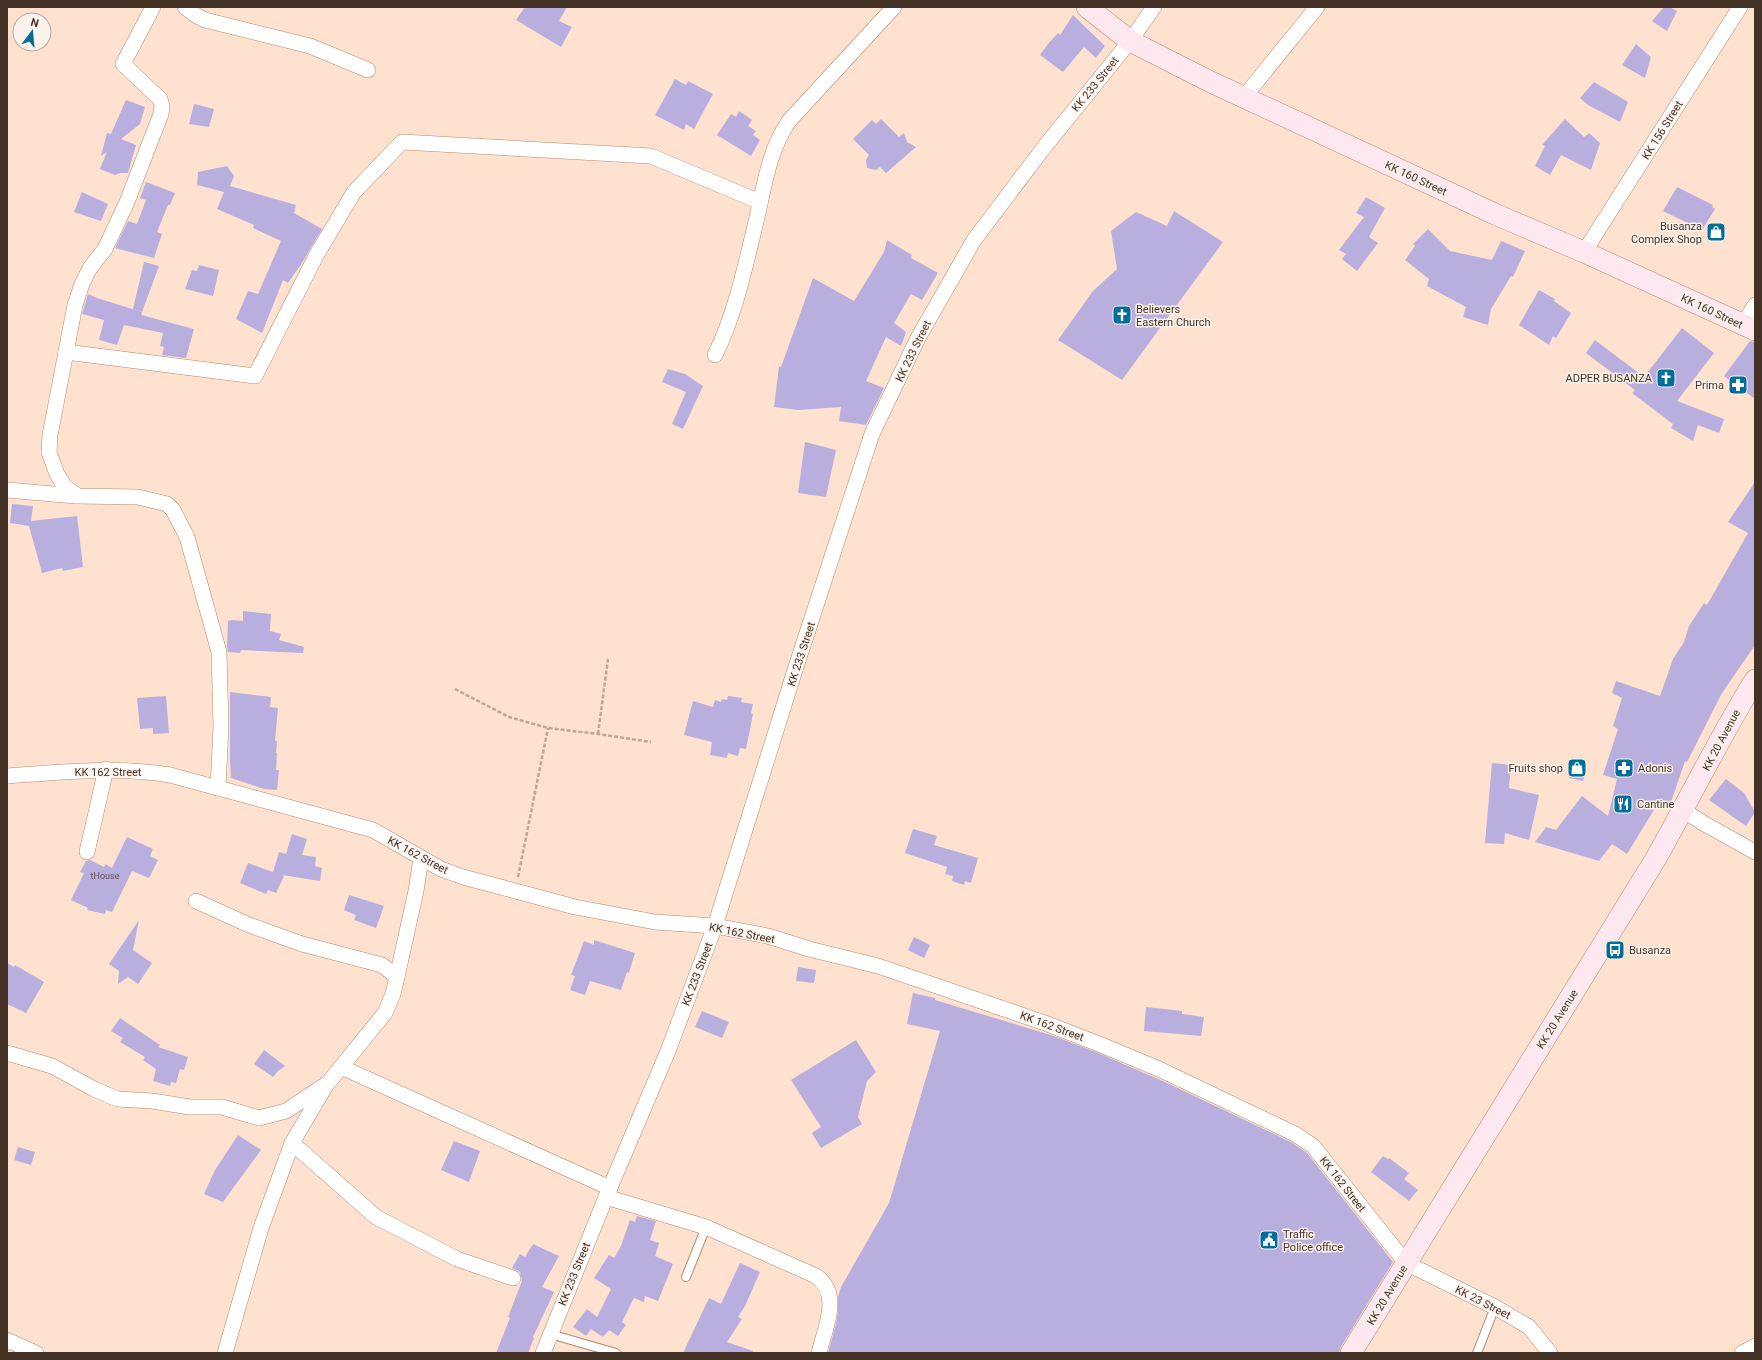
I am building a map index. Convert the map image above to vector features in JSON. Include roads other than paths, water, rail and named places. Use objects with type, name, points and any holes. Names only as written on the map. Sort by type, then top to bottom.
[{"type":"main road","name":"KK 160 Street","points":[[1087,7],[1130,41],[1244,97],[1497,215],[1584,252],[1749,328]]},
{"type":"main road","name":"KK 20 Avenue","points":[[1350,1353],[1651,867],[1735,713],[1755,680]]},
{"type":"street","points":[[78,496],[64,486],[57,474],[49,452],[50,435],[75,305],[82,284],[90,268],[105,249],[127,202],[161,114],[162,106],[160,99],[123,64],[153,7]]},
{"type":"street","points":[[185,7],[205,20],[310,46],[368,70]]},
{"type":"street","points":[[715,355],[728,326],[750,248],[769,162],[777,141],[784,128],[894,7]]},
{"type":"street","name":"KK 233 Street","points":[[543,1353],[608,1192],[668,1051],[716,926],[795,670],[876,428],[918,338],[974,240],[1042,150],[1130,41],[1154,7]]},
{"type":"street","points":[[1244,97],[1316,7]]},
{"type":"street","name":"KK 156 Street","points":[[1584,252],[1740,7]]},
{"type":"street","points":[[66,352],[255,376],[316,254],[354,192],[402,142],[651,156],[760,202]]},
{"type":"street","points":[[1749,328],[1755,305]]},
{"type":"street","points":[[7,490],[78,496],[138,497],[167,504],[173,510],[187,537],[219,652],[221,726],[218,788]]},
{"type":"street","points":[[87,852],[106,770]]},
{"type":"street","name":"KK 162 Street","points":[[7,776],[106,770],[148,771],[162,774],[373,830],[441,869],[464,877],[576,907],[655,922],[716,926],[768,936],[809,949],[878,966],[1045,1023],[1159,1069],[1296,1134],[1313,1146],[1406,1263]]},
{"type":"street","points":[[1683,810],[1703,824],[1755,852]]},
{"type":"street","points":[[225,1353],[261,1228],[292,1143],[328,1083],[385,1013],[393,994],[416,892],[421,858]]},
{"type":"street","points":[[196,901],[249,925],[302,944],[382,965],[397,977]]},
{"type":"street","points":[[7,1053],[52,1066],[94,1089],[117,1099],[152,1101],[190,1106],[222,1107],[259,1118],[286,1111],[328,1083]]},
{"type":"street","points":[[341,1067],[608,1192],[706,1227],[816,1276],[824,1281],[831,1307],[819,1353]]},
{"type":"street","points":[[292,1143],[376,1217],[457,1258],[513,1278]]},
{"type":"street","name":"KK 23 Street","points":[[1406,1263],[1495,1307],[1529,1327],[1550,1353]]},
{"type":"street","points":[[7,1340],[36,1353]]},
{"type":"street","points":[[1742,1353],[1755,1346]]},
{"type":"lane","points":[[686,1277],[706,1227]]},
{"type":"lane","points":[[1477,1353],[1495,1307]]},
{"type":"lane","points":[[550,1334],[616,1353]]},
{"type":"place","name":"Busanza Complex Shop","points":[[1716,232]]},
{"type":"place","name":"Believers Eastern Church","points":[[1122,315]]},
{"type":"place","name":"ADPER BUSANZA","points":[[1666,378]]},
{"type":"place","name":"Prima","points":[[1738,385]]},
{"type":"place","name":"Fruits shop","points":[[1577,768]]},
{"type":"place","name":"Adonis","points":[[1624,768]]},
{"type":"place","name":"Cantine","points":[[1623,804]]},
{"type":"place","name":"Busanza","points":[[1615,950]]},
{"type":"place","name":"Traffic Police office","points":[[1269,1240]]}]
